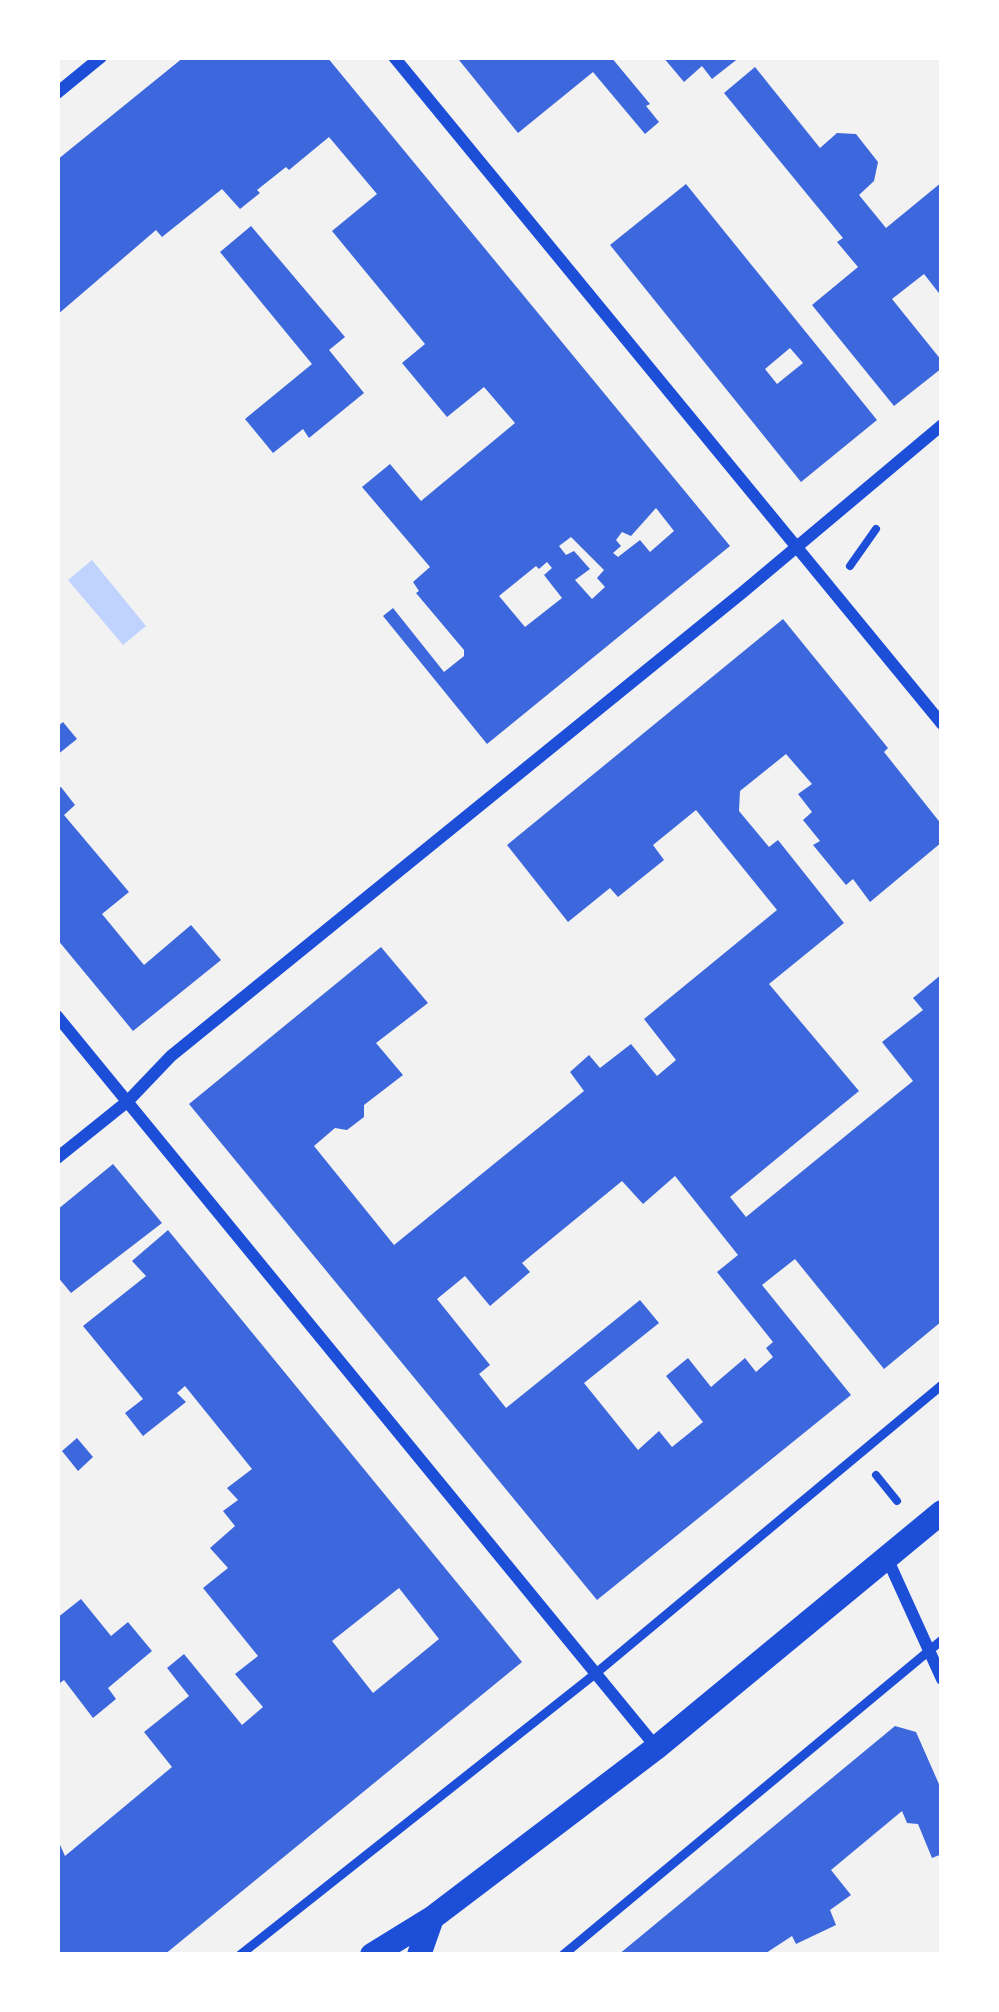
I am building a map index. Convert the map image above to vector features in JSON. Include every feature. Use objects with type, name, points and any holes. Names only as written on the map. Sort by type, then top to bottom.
[{"type":"main road","points":[[372,1955],[432,1918],[656,1748],[942,1512]]},
{"type":"main road","points":[[419,1955],[432,1918]]},
{"type":"street","points":[[57,93],[101,57]]},
{"type":"street","points":[[394,57],[942,724]]},
{"type":"street","points":[[57,1158],[128,1102],[171,1055],[942,425]]},
{"type":"street","points":[[57,1016],[656,1748]]},
{"type":"street","points":[[886,1558],[942,1679]]},
{"type":"lane","points":[[240,1955],[595,1674],[942,1385]]},
{"type":"lane","points":[[563,1955],[942,1640]]},
{"type":"path","points":[[833,592],[872,532],[890,518]]},
{"type":"water","points":[[92,560],[146,626],[123,645],[68,580]]},
{"type":"building","points":[[184,57],[327,57],[730,546],[487,744],[383,616],[393,608],[444,672],[464,656],[464,650],[416,593],[413,582],[430,567],[362,487],[390,464],[421,501],[515,423],[484,387],[447,417],[402,363],[425,344],[332,231],[377,194],[329,137],[257,190],[260,193],[240,209],[222,189],[162,237],[156,230],[57,315],[57,160]],"holes":[[[656,508],[674,531],[650,552],[640,540],[618,557],[613,553],[621,546],[616,540],[622,532],[631,536]],[[571,537],[604,570],[597,578],[605,587],[592,599],[575,580],[590,569],[574,551],[566,555],[559,546]],[[547,562],[552,568],[544,575],[562,598],[525,627],[499,596],[536,566],[539,569]]]},
{"type":"building","points":[[611,57],[659,122],[645,134],[593,72],[518,133],[459,60]]},
{"type":"building","points":[[663,57],[740,57],[712,79],[702,66],[684,82]]},
{"type":"building","points":[[755,67],[820,148],[837,133],[856,134],[878,162],[874,181],[859,195],[886,228],[942,182],[942,297],[924,274],[892,299],[942,361],[942,368],[894,406],[812,305],[858,267],[837,242],[843,238],[724,93]]},
{"type":"building","points":[[686,184],[877,420],[801,482],[610,245]],"holes":[[[790,348],[803,363],[777,384],[765,369]]]},
{"type":"building","points":[[251,226],[345,337],[329,350],[364,393],[309,438],[303,429],[273,453],[245,419],[312,364],[220,252]]},
{"type":"building","points":[[783,619],[888,748],[884,752],[942,825],[942,842],[870,902],[853,879],[846,885],[813,845],[820,841],[803,820],[812,812],[798,794],[812,784],[786,754],[740,791],[739,811],[769,847],[778,840],[844,923],[769,984],[859,1091],[730,1197],[746,1217],[913,1081],[882,1042],[923,1010],[913,998],[942,974],[942,1321],[884,1369],[795,1259],[762,1285],[851,1395],[597,1600],[189,1104],[381,947],[428,1003],[376,1043],[403,1075],[364,1105],[364,1117],[347,1130],[335,1128],[314,1146],[394,1245],[584,1091],[570,1072],[589,1055],[600,1068],[631,1044],[657,1076],[676,1060],[644,1019],[777,910],[696,810],[653,845],[664,860],[618,897],[610,888],[568,922],[507,845]],"holes":[[[675,1176],[738,1255],[717,1272],[773,1342],[766,1348],[773,1357],[756,1372],[745,1358],[711,1387],[688,1358],[666,1376],[703,1422],[672,1447],[659,1431],[638,1450],[584,1383],[659,1323],[640,1300],[506,1408],[479,1374],[490,1365],[437,1299],[465,1276],[490,1306],[530,1272],[522,1263],[622,1181],[643,1204]]]},
{"type":"building","points":[[63,722],[77,739],[57,755],[57,727]]},
{"type":"building","points":[[61,787],[75,805],[64,815],[129,892],[102,914],[144,965],[191,925],[221,960],[133,1031],[57,939],[57,790]]},
{"type":"building","points":[[113,1164],[162,1223],[71,1293],[57,1276],[57,1210]]},
{"type":"building","points":[[168,1230],[522,1662],[164,1955],[57,1955],[57,1838],[65,1856],[172,1767],[144,1732],[189,1696],[167,1668],[184,1654],[242,1725],[263,1707],[235,1674],[258,1656],[203,1588],[228,1568],[210,1548],[235,1526],[223,1511],[238,1500],[227,1488],[252,1469],[185,1386],[177,1393],[186,1402],[143,1436],[125,1413],[143,1399],[83,1326],[146,1276],[132,1261]],"holes":[[[399,1588],[439,1639],[373,1693],[332,1641]]]},
{"type":"building","points":[[77,1438],[93,1457],[78,1471],[62,1451]]},
{"type":"building","points":[[81,1599],[111,1636],[128,1622],[152,1651],[108,1688],[116,1699],[93,1718],[64,1680],[57,1685],[57,1618]]},
{"type":"building","points":[[895,1726],[916,1732],[942,1791],[942,1854],[932,1858],[918,1824],[907,1823],[902,1811],[831,1870],[851,1895],[830,1910],[836,1925],[796,1944],[792,1936],[763,1955],[618,1955]]}]
